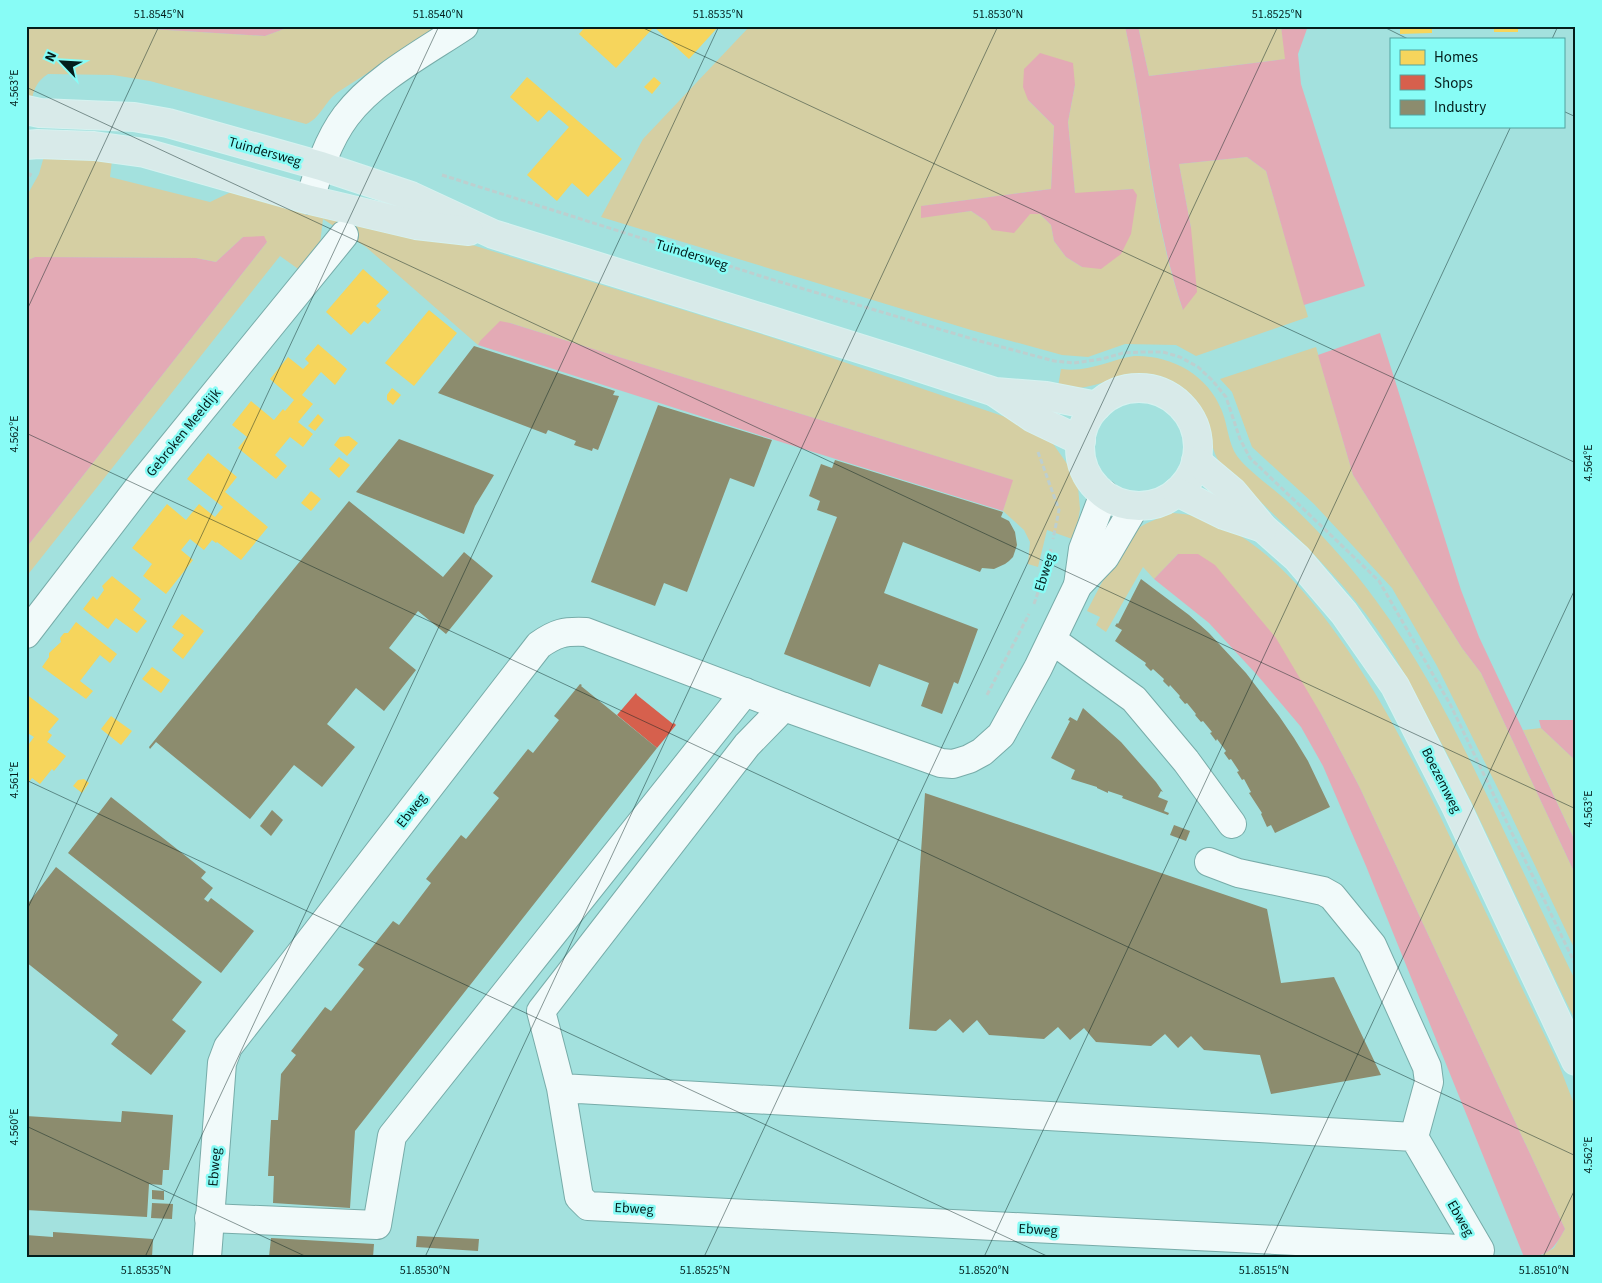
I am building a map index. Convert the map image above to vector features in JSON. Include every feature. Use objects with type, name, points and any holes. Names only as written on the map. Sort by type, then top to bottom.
[{"type":"main road","name":"Tuindersweg","points":[[26,110],[134,117],[159,122],[321,166],[411,196],[493,234],[995,392],[1046,396],[1097,406]]},
{"type":"main road","name":"Tuindersweg","points":[[26,145],[94,146],[145,153],[310,200],[416,225],[493,234]]},
{"type":"main road","points":[[1143,388],[1165,394],[1175,400],[1187,413],[1195,428],[1198,445],[1196,462],[1189,478],[1177,492],[1164,500],[1150,505],[1135,506],[1119,502],[1104,494],[1093,484],[1085,471],[1081,456],[1081,441],[1089,416],[1097,406],[1110,396],[1126,389],[1143,388]]},
{"type":"main road","name":"Tuindersweg","points":[[995,392],[1041,423],[1081,441]]},
{"type":"main road","name":"Boezemweg","points":[[1196,462],[1233,492],[1263,528],[1297,558],[1344,613],[1395,686],[1456,808],[1576,1061]]},
{"type":"main road","name":"Boezemweg","points":[[1177,492],[1224,515],[1263,528]]},
{"type":"street","points":[[310,200],[331,142],[346,116],[377,84],[464,26]]},
{"type":"street","name":"Gebroken Meeldijk","points":[[26,634],[142,483],[344,235]]},
{"type":"street","name":"Ebweg","points":[[207,1257],[222,1063],[228,1047],[539,645],[553,635],[586,632],[784,707],[941,763],[953,764],[982,752],[1001,735],[1017,709],[1078,585],[1083,549],[1104,494]]},
{"type":"street","name":"Ebweg","points":[[1078,585],[1105,558],[1135,506]]},
{"type":"street","points":[[1052,640],[1134,700],[1186,761],[1232,824]]},
{"type":"street","points":[[209,1218],[377,1225],[392,1136],[744,692]]},
{"type":"street","name":"Ebweg","points":[[784,707],[747,745],[541,1011],[561,1088],[579,1197],[588,1206],[1480,1250],[1414,1136]]},
{"type":"street","points":[[561,1088],[1414,1136],[1429,1082],[1427,1067],[1372,944],[1332,896],[1323,891],[1238,873],[1209,862]]},
{"type":"path","name":"Tuindersweg","points":[[434,173],[776,280],[976,340],[1054,361],[1046,396]]},
{"type":"path","name":"Ebweg","points":[[1033,605],[1048,563],[1059,510],[1036,449],[1041,423]]},
{"type":"path","points":[[984,701],[1029,614]]},
{"type":"shaded area","points":[[26,26],[149,26],[151,29],[265,36],[292,26],[441,26],[338,92],[311,122],[306,124],[150,81],[113,75],[48,74],[36,87],[32,103],[26,102]]},
{"type":"shaded area","points":[[149,26],[292,26],[265,36],[151,29]]},
{"type":"shaded area","points":[[750,26],[1125,26],[1163,240],[1183,310],[1191,228],[1179,164],[1247,157],[1266,171],[1308,317],[1196,356],[1176,345],[1125,344],[1088,357],[1062,355],[971,330],[601,217],[643,139]],"holes":[[[1075,85],[1068,122],[1075,194],[1132,189],[1082,267],[1066,257],[1054,241],[1051,225],[1040,214],[986,221],[971,211],[921,217],[922,206],[1051,189],[1054,126],[1028,100]]]},
{"type":"shaded area","points":[[1125,26],[1138,26],[1149,76],[1285,59],[1281,26],[1308,26],[1298,54],[1301,84],[1365,286],[1304,305],[1266,171],[1247,157],[1179,164],[1191,228],[1197,292],[1183,310],[1172,276],[1164,240]]},
{"type":"shaded area","points":[[1138,26],[1281,26],[1286,59],[1149,76]]},
{"type":"shaded area","points":[[1040,53],[1073,63],[1075,85],[1068,122],[1075,193],[1133,189],[1137,195],[1131,234],[1121,254],[1101,269],[1082,267],[1066,257],[1054,241],[1051,225],[1040,214],[1030,214],[1014,233],[992,230],[986,221],[971,211],[921,218],[921,206],[1051,189],[1054,126],[1028,100],[1023,87],[1024,69]]},
{"type":"shaded area","points":[[44,156],[112,160],[110,177],[210,202],[231,192],[453,239],[758,333],[1020,422],[1049,438],[1070,468],[1078,487],[1080,509],[1075,540],[1047,530],[1038,567],[1028,564],[1030,542],[1024,530],[1003,511],[1012,480],[510,323],[480,341],[478,345],[366,247],[323,219],[319,252],[301,271],[280,256],[26,577],[26,548],[267,242],[243,237],[216,262],[196,258],[35,257],[26,261],[26,197],[39,174]]},
{"type":"shaded area","points":[[264,236],[267,242],[26,548],[26,261],[35,257],[196,258],[216,262],[243,237]]},
{"type":"shaded area","points":[[500,321],[1013,480],[1003,511],[478,345]]},
{"type":"shaded area","points":[[1380,333],[1461,590],[1479,637],[1576,843],[1576,876],[1481,673],[1462,648],[1353,475],[1318,355]]},
{"type":"shaded area","points":[[1316,347],[1353,475],[1462,648],[1481,673],[1576,876],[1576,952],[1437,666],[1392,588],[1314,504],[1252,447],[1232,392],[1220,379]]},
{"type":"shaded area","points":[[1134,356],[1162,359],[1175,363],[1208,387],[1222,411],[1232,446],[1237,456],[1287,501],[1346,562],[1377,602],[1411,652],[1454,729],[1481,783],[1576,982],[1576,1022],[1472,804],[1395,657],[1366,614],[1330,571],[1263,504],[1233,478],[1220,463],[1213,449],[1206,420],[1199,406],[1189,394],[1170,381],[1140,374],[1088,386],[1074,388],[1058,387],[1061,369],[1089,368]]},
{"type":"shaded area","points":[[1172,513],[1222,526],[1269,557],[1312,602],[1352,657],[1388,716],[1447,831],[1559,1065],[1576,1109],[1576,1257],[1539,1257],[1554,1248],[1565,1229],[1359,786],[1321,714],[1178,554],[1154,579],[1143,567],[1106,632],[1096,625],[1100,617],[1087,611],[1115,559],[1133,533],[1146,524]]},
{"type":"shaded area","points":[[1178,554],[1198,554],[1215,565],[1276,638],[1321,714],[1359,786],[1565,1229],[1554,1247],[1545,1253],[1524,1257],[1366,866],[1323,766],[1301,727],[1258,676],[1209,623],[1154,579]]},
{"type":"shaded area","points":[[1539,720],[1576,720],[1576,761],[1541,728]]},
{"type":"shaded area","points":[[1541,728],[1576,761],[1576,843],[1523,730]]},
{"type":"building: Homes","points":[[586,26],[719,26],[689,59],[654,27],[616,68],[579,34]]},
{"type":"building: Homes","points":[[1400,26],[1432,26],[1432,33],[1400,34]]},
{"type":"building: Homes","points":[[1494,26],[1518,26],[1518,32],[1494,32]]},
{"type":"building: Homes","points":[[527,77],[622,159],[588,197],[572,183],[557,201],[527,175],[569,127],[549,110],[538,122],[510,97]]},
{"type":"building: Homes","points":[[654,77],[661,83],[652,94],[644,87]]},
{"type":"building: Homes","points":[[363,269],[389,292],[376,306],[381,310],[368,324],[364,321],[351,335],[326,312]]},
{"type":"building: Homes","points":[[429,310],[457,333],[414,386],[385,363]]},
{"type":"building: Homes","points":[[318,344],[347,369],[335,385],[321,372],[302,395],[313,404],[298,422],[313,434],[303,447],[290,437],[275,455],[287,466],[276,479],[238,448],[247,437],[232,425],[251,401],[274,420],[283,409],[285,411],[294,400],[270,379],[288,357],[303,369],[309,363],[305,359]]},
{"type":"building: Homes","points":[[392,388],[401,395],[393,405],[387,400],[387,395]]},
{"type":"building: Homes","points":[[318,414],[324,420],[315,431],[308,426]]},
{"type":"building: Homes","points":[[349,436],[358,443],[347,456],[334,445],[340,437]]},
{"type":"building: Homes","points":[[208,453],[237,477],[225,492],[268,527],[241,560],[217,542],[212,540],[204,550],[190,539],[181,550],[193,560],[166,594],[143,576],[152,564],[132,548],[167,504],[186,520],[199,504],[215,517],[223,507],[187,479]]},
{"type":"building: Homes","points":[[339,457],[350,465],[339,478],[329,469]]},
{"type":"building: Homes","points":[[311,491],[321,499],[311,511],[301,503]]},
{"type":"building: Homes","points":[[112,576],[141,599],[133,610],[147,621],[137,633],[116,618],[108,629],[83,609],[93,596],[97,600],[104,590],[102,586]]},
{"type":"building: Homes","points":[[182,614],[204,631],[183,659],[172,650],[184,635],[172,627]]},
{"type":"building: Homes","points":[[76,622],[117,654],[110,663],[100,655],[80,681],[93,691],[86,699],[42,667],[49,657],[49,653],[61,642],[60,638],[64,633],[68,633]]},
{"type":"building: Homes","points":[[152,667],[170,680],[161,693],[142,679]]},
{"type":"building: Homes","points":[[26,694],[59,719],[48,732],[52,735],[47,742],[66,756],[40,784],[32,778],[26,786],[26,748],[34,737],[26,732]]},
{"type":"building: Homes","points":[[111,716],[132,731],[121,745],[101,729]]},
{"type":"building: Homes","points":[[84,779],[89,783],[82,793],[73,786],[78,780]]},
{"type":"building: Shops","points":[[636,693],[676,725],[657,748],[617,715]]},
{"type":"building: Industry","points":[[474,346],[615,391],[613,395],[619,396],[598,450],[593,448],[592,451],[574,445],[576,441],[548,430],[546,434],[438,393]]},
{"type":"building: Industry","points":[[658,405],[772,440],[754,487],[730,478],[687,592],[664,583],[655,606],[591,582]]},
{"type":"building: Industry","points":[[399,439],[494,475],[475,506],[464,534],[356,492]]},
{"type":"building: Industry","points":[[835,460],[1003,512],[1001,517],[1009,521],[1015,532],[1017,545],[1013,557],[1005,564],[994,569],[982,568],[980,572],[903,542],[884,593],[978,629],[958,684],[954,682],[942,714],[921,706],[929,683],[879,664],[870,687],[784,654],[837,517],[817,510],[820,501],[809,496],[821,464],[832,468]]},
{"type":"building: Industry","points":[[349,501],[443,577],[464,552],[493,576],[446,634],[418,611],[389,648],[416,670],[384,711],[356,688],[327,724],[355,747],[322,787],[294,765],[250,819],[156,742],[150,749],[149,747]]},
{"type":"building: Industry","points":[[1141,579],[1189,615],[1209,633],[1246,673],[1294,738],[1308,761],[1330,807],[1275,833],[1271,825],[1267,827],[1262,813],[1249,793],[1251,792],[1244,779],[1242,780],[1237,772],[1239,771],[1231,759],[1229,760],[1224,753],[1226,751],[1210,733],[1212,732],[1203,721],[1201,722],[1170,685],[1169,687],[1163,681],[1164,679],[1153,669],[1151,671],[1145,665],[1146,663],[1115,641],[1122,630],[1115,626],[1118,624]]},
{"type":"building: Industry","points":[[580,684],[657,748],[355,1131],[350,1208],[273,1203],[274,1176],[268,1176],[271,1120],[278,1120],[281,1074],[296,1055],[291,1051],[325,1007],[331,1011],[364,969],[358,965],[393,921],[399,925],[431,883],[426,879],[461,835],[466,839],[499,798],[493,793],[528,749],[533,753],[559,720],[554,716]]},
{"type":"building: Industry","points":[[1083,708],[1121,742],[1156,782],[1163,792],[1161,791],[1158,797],[1168,801],[1164,811],[1169,813],[1168,815],[1122,798],[1123,796],[1108,791],[1108,793],[1097,787],[1071,779],[1075,770],[1051,758],[1070,721],[1068,720],[1070,717],[1077,721]]},
{"type":"building: Industry","points":[[925,793],[1267,909],[1281,983],[1334,977],[1381,1075],[1271,1094],[1260,1055],[1204,1050],[1191,1036],[1178,1048],[1165,1034],[1151,1046],[1096,1042],[1084,1028],[1070,1040],[1058,1027],[1044,1039],[989,1035],[977,1020],[963,1033],[950,1019],[936,1031],[909,1029]]},
{"type":"building: Industry","points":[[111,797],[206,872],[201,878],[213,888],[204,899],[208,902],[211,898],[254,931],[221,973],[68,853]]},
{"type":"building: Industry","points":[[272,810],[283,820],[271,836],[260,826]]},
{"type":"building: Industry","points":[[1174,825],[1190,831],[1186,841],[1170,835]]},
{"type":"building: Industry","points":[[56,867],[202,982],[172,1020],[186,1031],[151,1075],[111,1044],[118,1035],[26,962],[26,906]]},
{"type":"building: Industry","points":[[122,1111],[173,1115],[169,1170],[163,1170],[162,1185],[149,1184],[147,1217],[26,1210],[26,1116],[121,1122]]},
{"type":"building: Industry","points":[[152,1190],[164,1191],[164,1200],[152,1199]]},
{"type":"building: Industry","points":[[152,1203],[173,1204],[172,1219],[151,1218]]},
{"type":"building: Industry","points":[[53,1232],[153,1239],[152,1257],[26,1257],[26,1235],[53,1237]]},
{"type":"building: Industry","points":[[417,1236],[479,1239],[478,1251],[416,1247]]},
{"type":"building: Industry","points":[[271,1238],[374,1244],[373,1257],[269,1257]]}]
